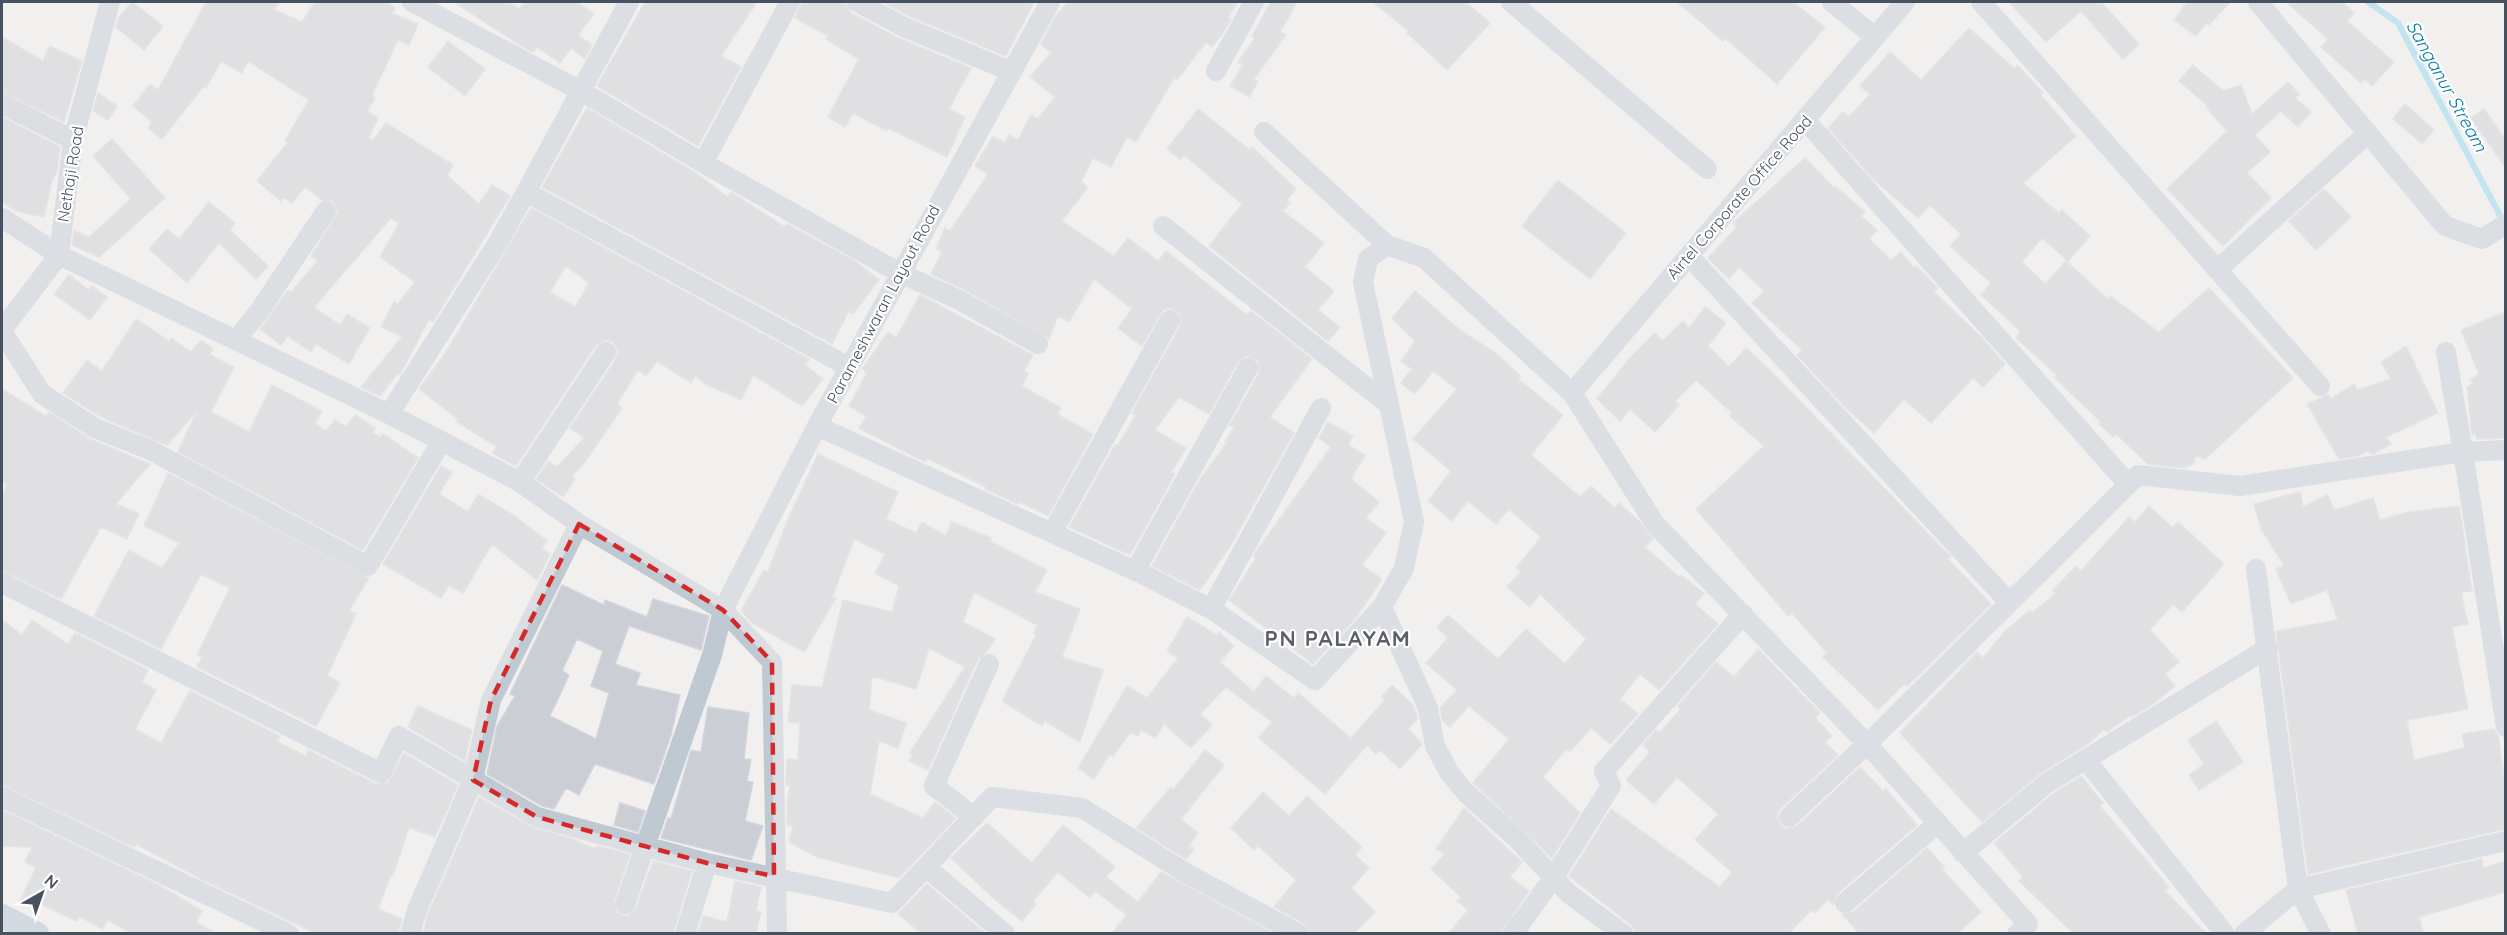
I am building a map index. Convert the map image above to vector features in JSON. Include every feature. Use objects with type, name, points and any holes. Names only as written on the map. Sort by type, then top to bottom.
[{"type":"main road","points":[[2,916],[37,933]]},
{"type":"street","name":"Nethaji Road","points":[[59,255],[73,140],[110,2]]},
{"type":"street","points":[[412,2],[581,91],[703,164],[900,273],[957,299],[1038,344]]},
{"type":"street","points":[[390,414],[497,244],[629,2]]},
{"type":"street","points":[[703,164],[790,2]]},
{"type":"street","points":[[857,2],[904,27],[1010,71]]},
{"type":"street","name":"Parameshwaran Layout Road","points":[[625,904],[712,655],[723,610],[817,426],[1010,71],[1050,2]]},
{"type":"street","points":[[1216,71],[1254,2]]},
{"type":"street","points":[[1511,2],[1707,169]]},
{"type":"street","points":[[1832,2],[1875,37]]},
{"type":"street","name":"Airtel Corporate Office Road","points":[[1572,393],[1905,2]]},
{"type":"street","points":[[1981,2],[2320,386]]},
{"type":"street","points":[[2258,2],[2445,226],[2482,239],[2498,228]]},
{"type":"street","points":[[2,104],[73,140]]},
{"type":"street","points":[[1805,120],[2128,484]]},
{"type":"street","points":[[1264,132],[1387,245],[1424,258],[1572,393],[1655,524],[1867,744],[1938,823],[2027,930]]},
{"type":"street","points":[[2217,270],[2368,133]]},
{"type":"street","points":[[525,192],[849,367]]},
{"type":"street","points":[[236,340],[260,310],[326,212]]},
{"type":"street","points":[[2,218],[59,255],[390,414],[520,482],[579,524],[723,610],[772,662],[774,876],[777,933]]},
{"type":"street","points":[[1163,226],[1389,405]]},
{"type":"street","points":[[817,426],[1135,571],[1211,609],[1315,680],[1382,607],[1404,568],[1414,522],[1363,282],[1368,259],[1387,245]]},
{"type":"street","points":[[59,255],[2,331],[42,394],[95,428],[150,450],[368,566],[441,442]]},
{"type":"street","points":[[1689,256],[2008,601]]},
{"type":"street","points":[[1052,533],[1170,320]]},
{"type":"street","points":[[2446,351],[2505,728]]},
{"type":"street","points":[[520,482],[606,352]]},
{"type":"street","points":[[1135,571],[1248,368]]},
{"type":"street","points":[[1211,609],[1321,408]]},
{"type":"street","points":[[1790,817],[1867,744],[2008,601],[2138,475],[2240,486],[2463,452],[2505,450]]},
{"type":"street","points":[[410,933],[417,910],[473,780],[491,700],[579,524]]},
{"type":"street","points":[[2256,569],[2298,889],[2321,933]]},
{"type":"street","points":[[2,583],[381,773],[399,736],[537,817],[707,863],[892,903],[992,797],[1082,808],[1186,873],[1299,933]]},
{"type":"street","points":[[1382,607],[1428,708],[1435,746],[1449,772],[1466,792],[1568,893],[1623,933]]},
{"type":"street","points":[[1513,933],[1554,878],[1611,786],[1604,771],[1743,615]]},
{"type":"street","points":[[1963,854],[2047,783],[2268,648]]},
{"type":"street","points":[[974,817],[934,786],[989,664]]},
{"type":"street","points":[[2086,760],[2225,933]]},
{"type":"street","points":[[2,797],[289,933]]},
{"type":"street","points":[[1845,903],[1938,823]]},
{"type":"street","points":[[2244,933],[2298,889],[2505,840]]},
{"type":"street","points":[[685,933],[707,863]]},
{"type":"street","points":[[926,867],[1005,933]]},
{"type":"highlighted area","points":[[579,524],[723,610],[772,662],[774,876],[707,863],[537,817],[473,780],[491,700]]},
{"type":"building","points":[[132,2],[163,26],[144,50],[116,27],[118,18]]},
{"type":"building","points":[[206,2],[279,2],[274,10],[302,22],[315,2],[387,2],[395,8],[392,13],[418,24],[409,45],[398,40],[372,95],[375,98],[367,111],[378,118],[369,137],[373,140],[386,123],[453,165],[447,175],[479,204],[492,185],[510,196],[433,322],[429,319],[400,375],[398,373],[380,396],[361,387],[402,337],[381,327],[394,302],[398,304],[415,282],[380,257],[399,223],[391,218],[314,307],[340,325],[347,314],[370,328],[349,364],[316,344],[311,352],[288,336],[281,345],[260,329],[288,290],[291,292],[318,261],[311,256],[338,212],[333,201],[322,200],[305,187],[292,203],[284,197],[281,201],[257,181],[288,142],[285,140],[309,100],[248,61],[242,73],[221,61],[206,88],[203,87],[162,139],[148,128],[152,122],[133,106],[150,84],[158,90]]},
{"type":"building","points":[[454,2],[509,2],[519,9],[525,2],[577,2],[594,14],[578,35],[592,45],[585,59],[571,48],[560,63],[537,47],[533,52],[526,49]]},
{"type":"building","points":[[645,2],[757,2],[721,56],[741,67],[698,146],[597,86]]},
{"type":"building","points":[[802,2],[845,2],[851,13],[898,38],[971,68],[949,109],[965,117],[947,157],[888,128],[887,131],[853,113],[845,127],[828,117],[859,59],[826,39],[828,36],[795,18]]},
{"type":"building","points":[[882,2],[1034,2],[1006,56],[909,16]]},
{"type":"building","points":[[1068,2],[1238,2],[1228,17],[1231,19],[1223,33],[1212,47],[1206,42],[1177,80],[1174,78],[1136,142],[1127,137],[1111,167],[1093,158],[1081,182],[1088,187],[1062,221],[1114,256],[1128,238],[1158,261],[1166,251],[1247,315],[1251,311],[1312,359],[1270,417],[1294,433],[1231,545],[1200,590],[1152,566],[1200,479],[1227,443],[1225,442],[1234,427],[1230,425],[1259,373],[1258,361],[1247,356],[1238,362],[1209,414],[1179,397],[1155,430],[1186,448],[1171,472],[1175,474],[1130,555],[1069,527],[1115,445],[1118,445],[1136,415],[1132,413],[1180,326],[1180,313],[1170,308],[1163,310],[1142,346],[1118,328],[1132,309],[1094,279],[1069,322],[1058,316],[1049,339],[963,289],[931,274],[942,252],[936,249],[945,228],[950,231],[988,174],[975,166],[993,136],[1005,143],[1009,135],[1018,140],[1031,115],[1038,119],[1055,97],[1030,77],[1051,53],[1041,44],[1055,17]]},
{"type":"building","points":[[1271,2],[1297,2],[1280,32],[1286,35],[1254,79],[1258,82],[1249,97],[1230,86],[1243,65],[1238,62],[1255,38],[1252,36]]},
{"type":"building","points":[[1373,2],[1466,2],[1490,23],[1447,70],[1407,33],[1409,31]]},
{"type":"building","points":[[1677,2],[1793,2],[1825,27],[1777,84],[1725,38],[1723,41]]},
{"type":"building","points":[[2009,2],[2101,2],[2139,44],[2123,59],[2081,11],[2046,42]]},
{"type":"building","points":[[2187,2],[2230,2],[2209,25],[2206,23],[2196,36],[2174,20]]},
{"type":"building","points":[[2286,2],[2342,2],[2354,13],[2347,21],[2394,62],[2372,86],[2364,79],[2361,83],[2321,47],[2328,39]]},
{"type":"building","points":[[1969,28],[2014,68],[2017,65],[2043,92],[2040,94],[2076,136],[2023,183],[2059,213],[2062,210],[2090,236],[2068,261],[2042,238],[2022,262],[2045,284],[2066,261],[2108,299],[2110,296],[2159,332],[2209,288],[2293,378],[2205,459],[2196,455],[2193,464],[2185,468],[2148,464],[2116,434],[2113,437],[2099,424],[2101,422],[2055,378],[2057,375],[2016,338],[2020,331],[1981,295],[1991,283],[1950,246],[1961,234],[1930,205],[1918,218],[1873,179],[1828,128],[1843,112],[1849,117],[1870,94],[1860,86],[1890,52],[1921,80]]},
{"type":"building","points":[[2,37],[43,61],[50,46],[82,61],[64,122],[2,92]]},
{"type":"building","points":[[448,41],[485,69],[465,96],[428,67]]},
{"type":"building","points":[[2193,65],[2223,91],[2241,85],[2252,114],[2288,82],[2299,94],[2295,98],[2311,112],[2298,127],[2281,111],[2255,135],[2270,152],[2247,173],[2271,198],[2223,246],[2167,189],[2227,131],[2206,107],[2208,106],[2179,81]]},
{"type":"building","points":[[98,93],[117,106],[108,120],[93,111]]},
{"type":"building","points":[[2405,104],[2434,130],[2422,144],[2393,119]]},
{"type":"building","points":[[587,108],[696,173],[728,197],[731,192],[785,227],[787,224],[855,261],[879,280],[853,314],[849,311],[832,344],[542,187]]},
{"type":"building","points":[[1198,109],[1250,150],[1252,147],[1296,189],[1287,200],[1290,203],[1283,211],[1324,243],[1305,267],[1334,291],[1318,310],[1340,327],[1328,341],[1209,246],[1242,204],[1184,155],[1181,160],[1167,149]]},
{"type":"building","points":[[2484,109],[2505,139],[2505,167],[2471,118]]},
{"type":"building","points":[[2,117],[60,147],[57,171],[52,181],[44,217],[16,211],[2,202]]},
{"type":"building","points":[[112,139],[165,198],[99,257],[72,245],[74,230],[89,237],[131,199],[93,156]]},
{"type":"building","points":[[1805,158],[1834,188],[1835,186],[1865,212],[1861,216],[1877,230],[1869,239],[1891,260],[1901,252],[1914,268],[1916,266],[1938,288],[1934,292],[1981,337],[2005,364],[1983,387],[1973,378],[1931,423],[1904,399],[1874,433],[1846,408],[1797,355],[1802,350],[1752,303],[1764,291],[1739,267],[1729,279],[1708,258],[1737,227],[1733,223]]},
{"type":"building","points":[[1558,180],[1626,233],[1590,279],[1522,226]]},
{"type":"building","points":[[2324,189],[2351,217],[2316,250],[2289,221]]},
{"type":"building","points":[[209,202],[235,223],[230,230],[268,266],[256,279],[219,243],[187,283],[149,249],[167,229],[179,239]]},
{"type":"building","points":[[531,208],[809,359],[805,365],[823,379],[802,406],[753,375],[741,400],[706,384],[695,376],[691,383],[657,361],[646,376],[638,370],[617,404],[622,408],[572,477],[575,479],[563,497],[536,479],[548,461],[557,467],[584,438],[570,428],[616,359],[618,352],[613,342],[606,340],[596,345],[516,466],[492,453],[497,447],[457,422],[458,419],[419,389],[446,352]],"holes":[[[566,266],[589,283],[575,307],[550,292]]]},
{"type":"building","points":[[69,275],[89,290],[92,286],[107,297],[90,320],[54,294]]},
{"type":"building","points":[[1415,291],[1460,330],[1494,352],[1521,376],[1518,379],[1563,415],[1531,455],[1580,497],[1591,486],[1615,508],[1619,503],[1639,521],[1653,539],[1645,547],[1679,577],[1681,575],[1704,593],[1695,604],[1718,624],[1659,690],[1640,674],[1620,699],[1638,714],[1610,744],[1591,728],[1570,752],[1566,749],[1543,777],[1580,813],[1552,858],[1473,783],[1509,739],[1469,706],[1450,727],[1442,720],[1440,708],[1457,690],[1426,663],[1448,638],[1437,627],[1448,615],[1498,659],[1526,629],[1565,664],[1586,639],[1540,594],[1530,607],[1507,587],[1521,571],[1516,568],[1541,537],[1509,509],[1496,524],[1468,501],[1452,521],[1428,501],[1451,471],[1413,439],[1457,389],[1433,371],[1415,394],[1401,383],[1412,369],[1401,361],[1415,341],[1392,318]]},
{"type":"building","points":[[920,295],[1033,355],[1024,371],[1028,374],[1022,386],[1061,408],[1057,414],[1093,434],[1048,516],[1020,502],[1018,504],[985,489],[986,487],[927,458],[925,462],[859,428],[866,416],[849,406],[867,373],[862,369],[888,332],[896,338]]},
{"type":"building","points":[[1705,307],[1726,323],[1708,346],[1729,367],[1746,348],[1951,556],[1948,559],[1991,604],[1922,672],[1907,686],[1905,683],[1878,710],[1823,657],[1827,653],[1792,613],[1788,616],[1696,509],[1764,446],[1730,416],[1732,413],[1696,380],[1675,401],[1679,405],[1655,432],[1630,409],[1620,421],[1597,399],[1629,359],[1655,333],[1663,341],[1683,321],[1689,328]]},
{"type":"building","points":[[2505,312],[2505,438],[2477,439],[2476,434],[2472,435],[2467,387],[2473,384],[2470,380],[2479,374],[2461,330]]},
{"type":"building","points":[[136,319],[169,341],[171,338],[191,352],[201,340],[213,349],[209,354],[234,367],[211,412],[249,432],[272,385],[322,411],[315,424],[326,431],[335,420],[346,427],[355,415],[375,428],[373,433],[380,437],[383,434],[418,458],[363,550],[178,452],[197,411],[167,445],[101,417],[63,393],[87,360],[102,371]]},
{"type":"building","points":[[2406,346],[2438,413],[2386,437],[2391,444],[2375,453],[2370,454],[2368,450],[2358,456],[2339,459],[2307,404],[2328,395],[2331,399],[2354,384],[2357,390],[2391,379],[2381,362]]},
{"type":"building","points":[[2,389],[46,416],[49,412],[90,439],[150,464],[116,504],[139,514],[127,539],[101,527],[61,599],[2,571],[2,495],[7,485],[2,481]]},
{"type":"building","points":[[1328,422],[1353,436],[1348,445],[1365,455],[1351,479],[1379,502],[1366,518],[1386,533],[1362,565],[1382,579],[1355,619],[1313,664],[1229,600],[1256,558],[1253,556],[1331,447],[1319,438]]},
{"type":"building","points":[[818,454],[898,492],[886,519],[916,533],[922,522],[946,536],[952,522],[991,538],[990,541],[1047,570],[1035,592],[1080,609],[1062,657],[1103,670],[1080,742],[1045,721],[1042,726],[1002,701],[1036,635],[1034,634],[1037,625],[974,592],[963,622],[995,639],[987,652],[978,659],[928,770],[909,761],[912,754],[910,753],[965,667],[929,648],[916,689],[872,676],[869,710],[906,723],[898,748],[879,741],[870,794],[923,818],[935,802],[956,818],[899,878],[817,857],[789,842],[793,827],[787,825],[790,785],[786,785],[787,759],[798,760],[800,723],[788,722],[792,685],[822,687],[843,600],[892,612],[899,586],[875,573],[885,554],[854,539],[832,598],[836,598],[804,652],[752,623],[741,611],[764,570],[768,572],[785,526]]},
{"type":"building","points":[[441,466],[452,472],[439,494],[468,512],[478,494],[515,516],[547,541],[542,548],[550,554],[537,580],[492,544],[463,593],[449,585],[441,598],[383,564]]},
{"type":"building","points":[[168,473],[369,578],[349,611],[356,614],[327,676],[340,683],[316,726],[197,667],[202,657],[197,655],[230,588],[201,574],[161,649],[94,616],[129,550],[162,568],[179,543],[144,526]]},
{"type":"building","points":[[2300,492],[2303,507],[2327,495],[2335,510],[2373,498],[2380,520],[2408,512],[2459,506],[2472,591],[2461,592],[2468,624],[2452,627],[2468,709],[2407,720],[2414,760],[2465,748],[2462,734],[2494,729],[2498,736],[2505,781],[2505,829],[2308,874],[2276,631],[2338,620],[2327,590],[2291,604],[2276,569],[2284,565],[2261,529],[2254,504]]},
{"type":"building","points":[[2149,506],[2173,528],[2178,522],[2224,564],[2182,612],[2173,604],[2150,630],[2179,662],[2165,674],[2175,686],[2153,704],[2132,717],[2131,715],[2107,732],[2104,729],[2088,744],[2041,773],[1982,822],[1900,733],[1977,652],[1983,658],[2005,631],[2030,610],[2032,613],[2056,593],[2053,590],[2076,566],[2081,571],[2129,517],[2135,522]]},
{"type":"building","points":[[562,585],[604,605],[605,600],[647,617],[653,599],[709,616],[701,650],[629,626],[615,664],[640,673],[636,685],[680,695],[671,735],[654,784],[595,764],[579,795],[566,788],[554,809],[542,806],[487,774],[497,726],[515,696],[510,694]],"holes":[[[577,639],[603,651],[591,686],[609,693],[596,739],[550,716],[569,675],[562,671]]]},
{"type":"building","points":[[1187,617],[1217,635],[1219,632],[1234,646],[1220,662],[1254,692],[1266,676],[1294,698],[1298,693],[1351,738],[1385,700],[1382,696],[1392,685],[1413,705],[1418,718],[1408,729],[1422,744],[1400,769],[1380,750],[1376,754],[1367,745],[1325,794],[1259,738],[1272,722],[1226,687],[1200,714],[1212,725],[1191,748],[1164,724],[1155,738],[1141,730],[1138,736],[1131,732],[1113,756],[1110,754],[1094,779],[1078,768],[1127,686],[1147,698],[1178,658],[1167,651]]},
{"type":"building","points":[[2,620],[22,635],[32,620],[68,644],[75,633],[148,670],[142,682],[156,690],[135,729],[161,743],[190,691],[280,736],[277,742],[306,756],[308,750],[376,784],[388,783],[404,753],[458,785],[435,837],[409,828],[393,875],[391,874],[378,909],[402,919],[398,933],[315,933],[203,880],[136,844],[134,847],[2,785]]},
{"type":"building","points":[[1758,649],[1820,713],[1815,718],[1832,736],[1825,742],[1838,755],[1780,809],[1777,814],[1780,825],[1786,829],[1797,826],[1860,767],[1883,791],[1886,789],[1917,825],[1837,894],[1833,905],[1828,899],[1815,913],[1811,910],[1789,933],[1636,933],[1630,924],[1569,876],[1611,809],[1720,887],[1732,872],[1695,840],[1718,814],[1677,777],[1654,804],[1626,780],[1650,752],[1643,745],[1656,730],[1659,733],[1681,709],[1678,706],[1716,662],[1734,677]]},
{"type":"building","points":[[418,706],[472,730],[465,761],[408,727]]},
{"type":"building","points":[[708,707],[749,713],[744,759],[751,760],[747,781],[753,782],[745,821],[763,826],[751,860],[661,838],[668,818],[671,819],[691,750],[701,752]]},
{"type":"building","points":[[2216,721],[2243,762],[2199,790],[2189,775],[2204,764],[2188,740]]},
{"type":"building","points":[[1205,750],[1224,765],[1181,819],[1198,833],[1189,846],[1194,849],[1186,859],[1136,828],[1171,787],[1174,789]]},
{"type":"building","points":[[2081,776],[2103,803],[2100,806],[2169,887],[2165,891],[2206,933],[2073,933],[2019,881],[2023,877],[1994,843],[2054,793]]},
{"type":"building","points":[[1263,792],[1289,816],[1307,796],[1362,847],[1355,855],[1369,868],[1351,888],[1375,912],[1354,933],[1311,933],[1305,924],[1274,907],[1296,880],[1258,846],[1254,850],[1231,828]]},
{"type":"building","points":[[479,797],[534,828],[570,838],[595,849],[597,846],[630,854],[614,901],[616,911],[622,915],[628,916],[636,908],[653,861],[692,871],[673,933],[423,933],[428,914]]},
{"type":"building","points":[[620,803],[645,811],[638,832],[614,825]]},
{"type":"building","points":[[1464,808],[1522,862],[1510,877],[1529,891],[1501,933],[1449,933],[1468,910],[1457,901],[1461,897],[1431,869],[1445,854],[1436,849]]},
{"type":"building","points":[[2,810],[159,885],[202,911],[196,922],[215,933],[131,933],[108,920],[102,929],[79,916],[76,921],[41,904],[38,910],[20,901],[36,867],[25,862],[32,847],[2,846]]},
{"type":"building","points":[[987,823],[1032,863],[1063,825],[1115,867],[1106,877],[1138,902],[1161,872],[1273,933],[1112,933],[1127,915],[1095,891],[1090,898],[1058,872],[1033,901],[1036,904],[1022,921],[993,898],[951,858]]},
{"type":"building","points":[[1927,848],[1944,867],[1942,869],[1981,912],[1958,933],[1859,933],[1842,914],[1853,912]]},
{"type":"building","points":[[2482,859],[2483,868],[2505,861],[2505,892],[2419,917],[2423,933],[2358,933],[2346,890]]},
{"type":"building","points":[[735,881],[761,887],[756,911],[761,912],[756,933],[698,933],[703,916],[727,922]]},
{"type":"building","points":[[927,884],[985,933],[921,933],[898,914]]},
{"type":"waterway","name":"Sanganur Stream","points":[[2368,2],[2398,23],[2503,221]]},
{"type":"district","name":"PN PALAYAM","points":[[1338,638]]}]
